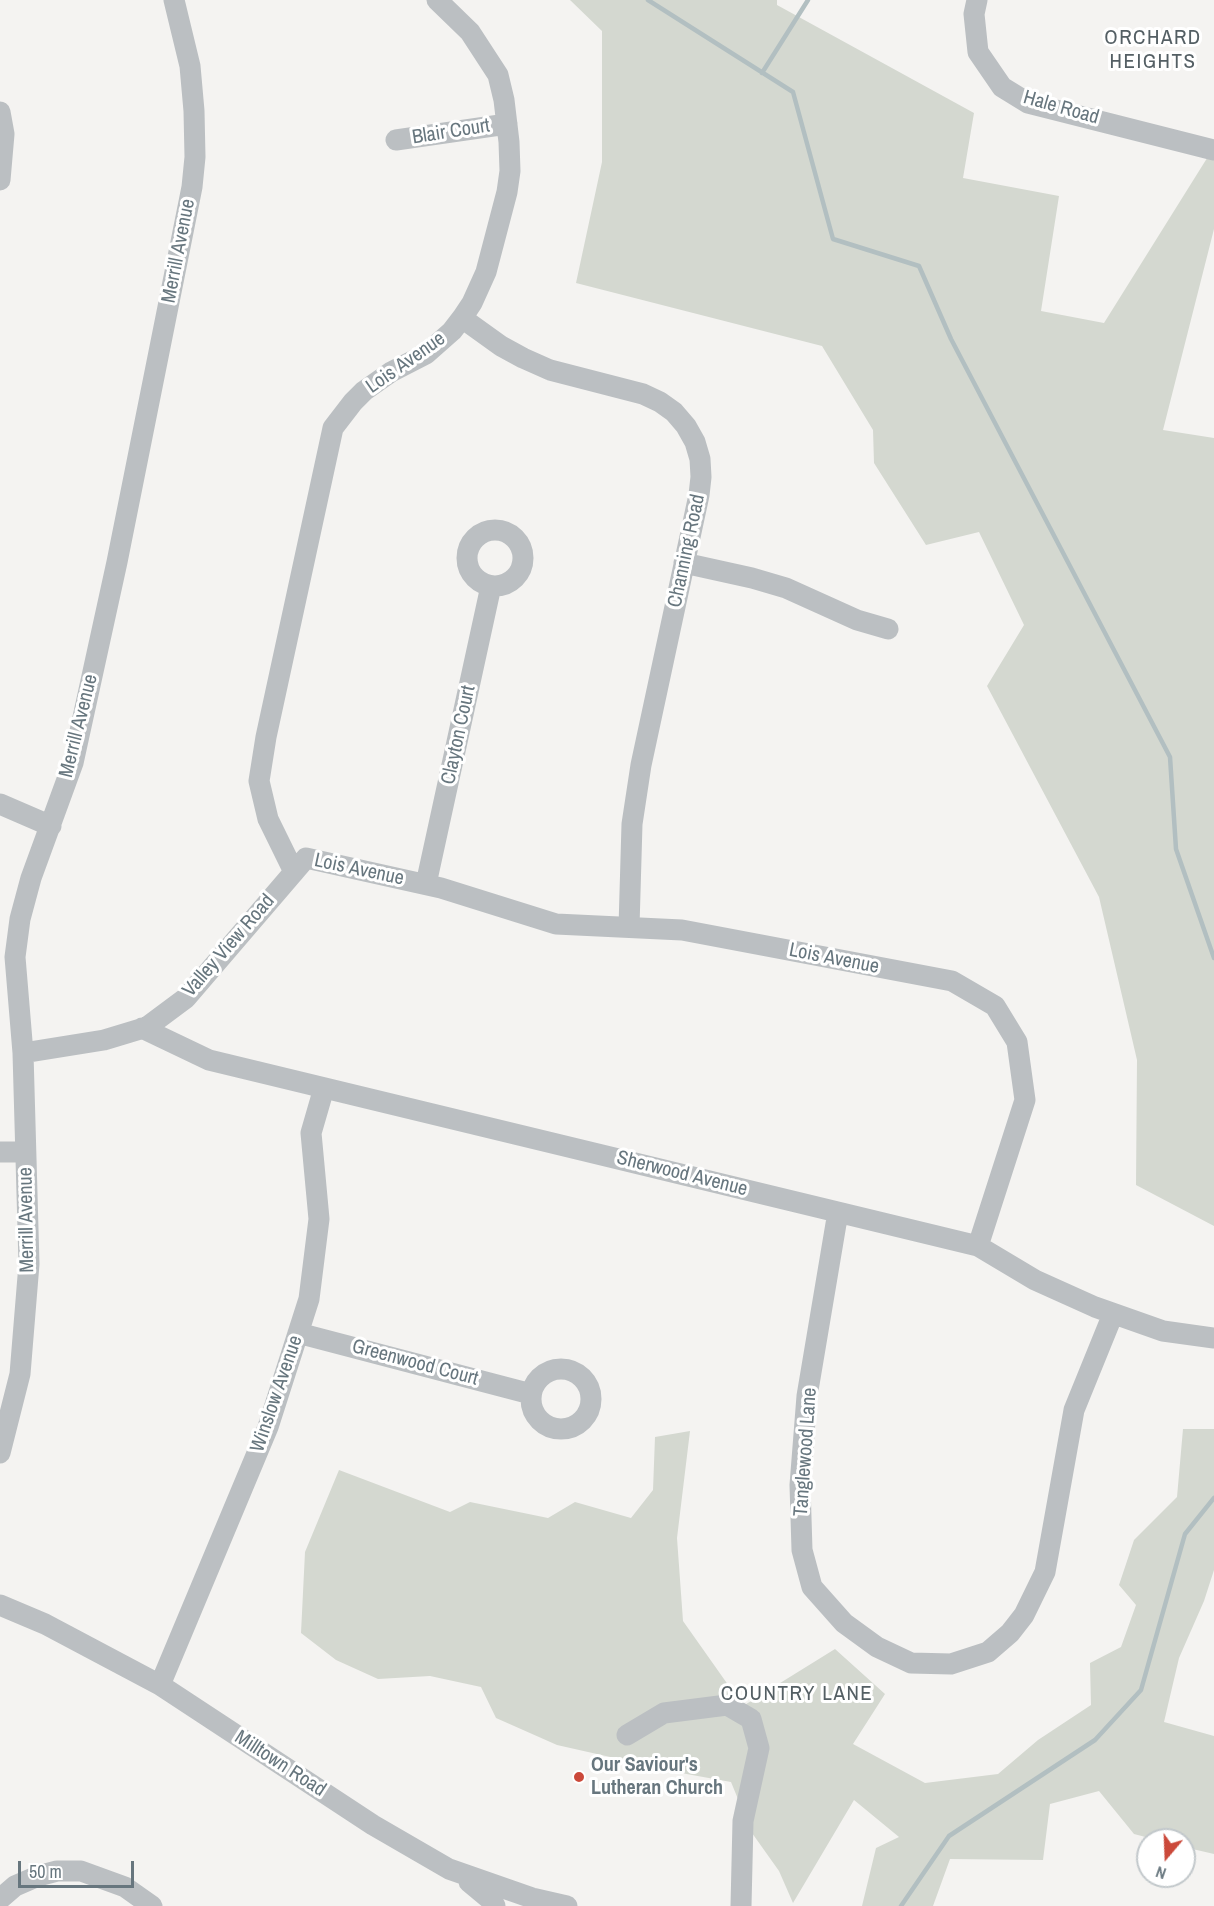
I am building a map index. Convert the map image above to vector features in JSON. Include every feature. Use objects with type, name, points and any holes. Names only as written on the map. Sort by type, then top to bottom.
[{"type":"street","name":"Merrill Avenue","points":[[0,1453],[10,1372],[29,1264],[23,1053],[15,957],[20,919],[31,878],[73,763],[115,573],[192,187],[195,157],[190,66],[174,0]]},
{"type":"street","name":"Lois Avenue","points":[[437,0],[470,32],[498,75],[507,124],[510,171],[507,192],[486,272],[472,303],[462,318],[440,343],[426,354],[391,372],[364,391],[352,402],[333,428],[266,737],[259,781],[268,819],[294,872],[306,858],[426,884],[556,924],[682,930],[952,981],[995,1006],[1017,1042],[1025,1100],[978,1246]]},
{"type":"street","name":"Hale Road","points":[[977,0],[974,14],[978,52],[1002,87],[1028,103],[1087,116],[1214,150]]},
{"type":"street","points":[[0,112],[4,134],[0,180]]},
{"type":"street","name":"Blair Court","points":[[396,141],[507,124]]},
{"type":"street","name":"Channing Road","points":[[462,318],[501,346],[550,370],[643,394],[660,402],[674,412],[686,426],[700,459],[701,477],[641,765],[632,824],[629,927]]},
{"type":"street","points":[[684,563],[786,588],[857,620],[888,629]]},
{"type":"street","name":"Clayton Court","points":[[426,884],[491,586]]},
{"type":"street","points":[[0,804],[51,826]]},
{"type":"street","name":"Valley View Road","points":[[23,1053],[104,1040],[142,1028],[186,999],[294,872]]},
{"type":"street","name":"Sherwood Avenue","points":[[142,1028],[208,1060],[978,1246],[1035,1280],[1095,1307],[1163,1331],[1214,1338]]},
{"type":"street","name":"Winslow Avenue","points":[[160,1685],[268,1427],[309,1299],[319,1219],[311,1133],[324,1088]]},
{"type":"street","points":[[0,1152],[25,1152]]},
{"type":"street","name":"Tanglewood Lane","points":[[838,1212],[807,1396],[800,1485],[802,1550],[812,1587],[844,1623],[877,1647],[911,1664],[951,1664],[988,1652],[1010,1633],[1024,1615],[1045,1572],[1074,1410],[1113,1314]]},
{"type":"street","name":"Greenwood Court","points":[[298,1333],[531,1394]]},
{"type":"street","name":"Milltown Road","points":[[0,1605],[45,1624],[160,1685],[373,1825],[449,1869],[531,1902],[567,1906]]},
{"type":"street","points":[[627,1735],[664,1713],[727,1705],[751,1719],[759,1748],[743,1821],[741,1906]]},
{"type":"street","points":[[449,1869],[475,1886],[495,1906]]},
{"type":"street","points":[[0,1899],[15,1886],[38,1876],[57,1871],[81,1871],[125,1887],[152,1906]]},
{"type":"shaded area","points":[[570,0],[777,0],[777,5],[974,113],[963,178],[1059,196],[1041,311],[1104,323],[1209,155],[1214,140],[1214,229],[1163,430],[1214,438],[1214,1226],[1136,1185],[1137,1060],[1099,897],[987,686],[1024,625],[979,532],[926,545],[874,463],[873,430],[822,346],[576,283],[602,162],[602,31]]},
{"type":"shaded area","points":[[1183,1429],[1214,1429],[1214,1570],[1204,1601],[1179,1658],[1164,1722],[1214,1736],[1214,1854],[1196,1850],[1196,1828],[1136,1828],[1136,1835],[1134,1834],[1099,1791],[1050,1804],[1043,1860],[950,1859],[933,1906],[862,1906],[876,1848],[899,1837],[854,1800],[793,1903],[779,1871],[752,1833],[731,1782],[557,1745],[496,1718],[481,1687],[430,1676],[378,1679],[336,1660],[301,1633],[305,1552],[339,1470],[450,1512],[470,1502],[548,1518],[575,1502],[631,1518],[653,1490],[655,1437],[690,1431],[677,1538],[683,1621],[743,1706],[835,1649],[885,1694],[853,1744],[925,1783],[998,1774],[1038,1740],[1091,1705],[1090,1663],[1121,1647],[1136,1605],[1119,1585],[1134,1540],[1177,1497]]},
{"type":"waterway","points":[[648,0],[793,92],[833,239],[919,266],[951,339],[1170,757],[1176,849],[1214,958]]},
{"type":"waterway","points":[[762,73],[808,0]]},
{"type":"waterway","points":[[901,1906],[949,1836],[1095,1740],[1141,1690],[1185,1534],[1214,1498]]},
{"type":"place","name":"Our Saviour's Lutheran Church","points":[[579,1777]]},
{"type":"district","name":"ORCHARD HEIGHTS","points":[[1153,50]]},
{"type":"district","name":"COUNTRY LANE","points":[[797,1694]]}]
